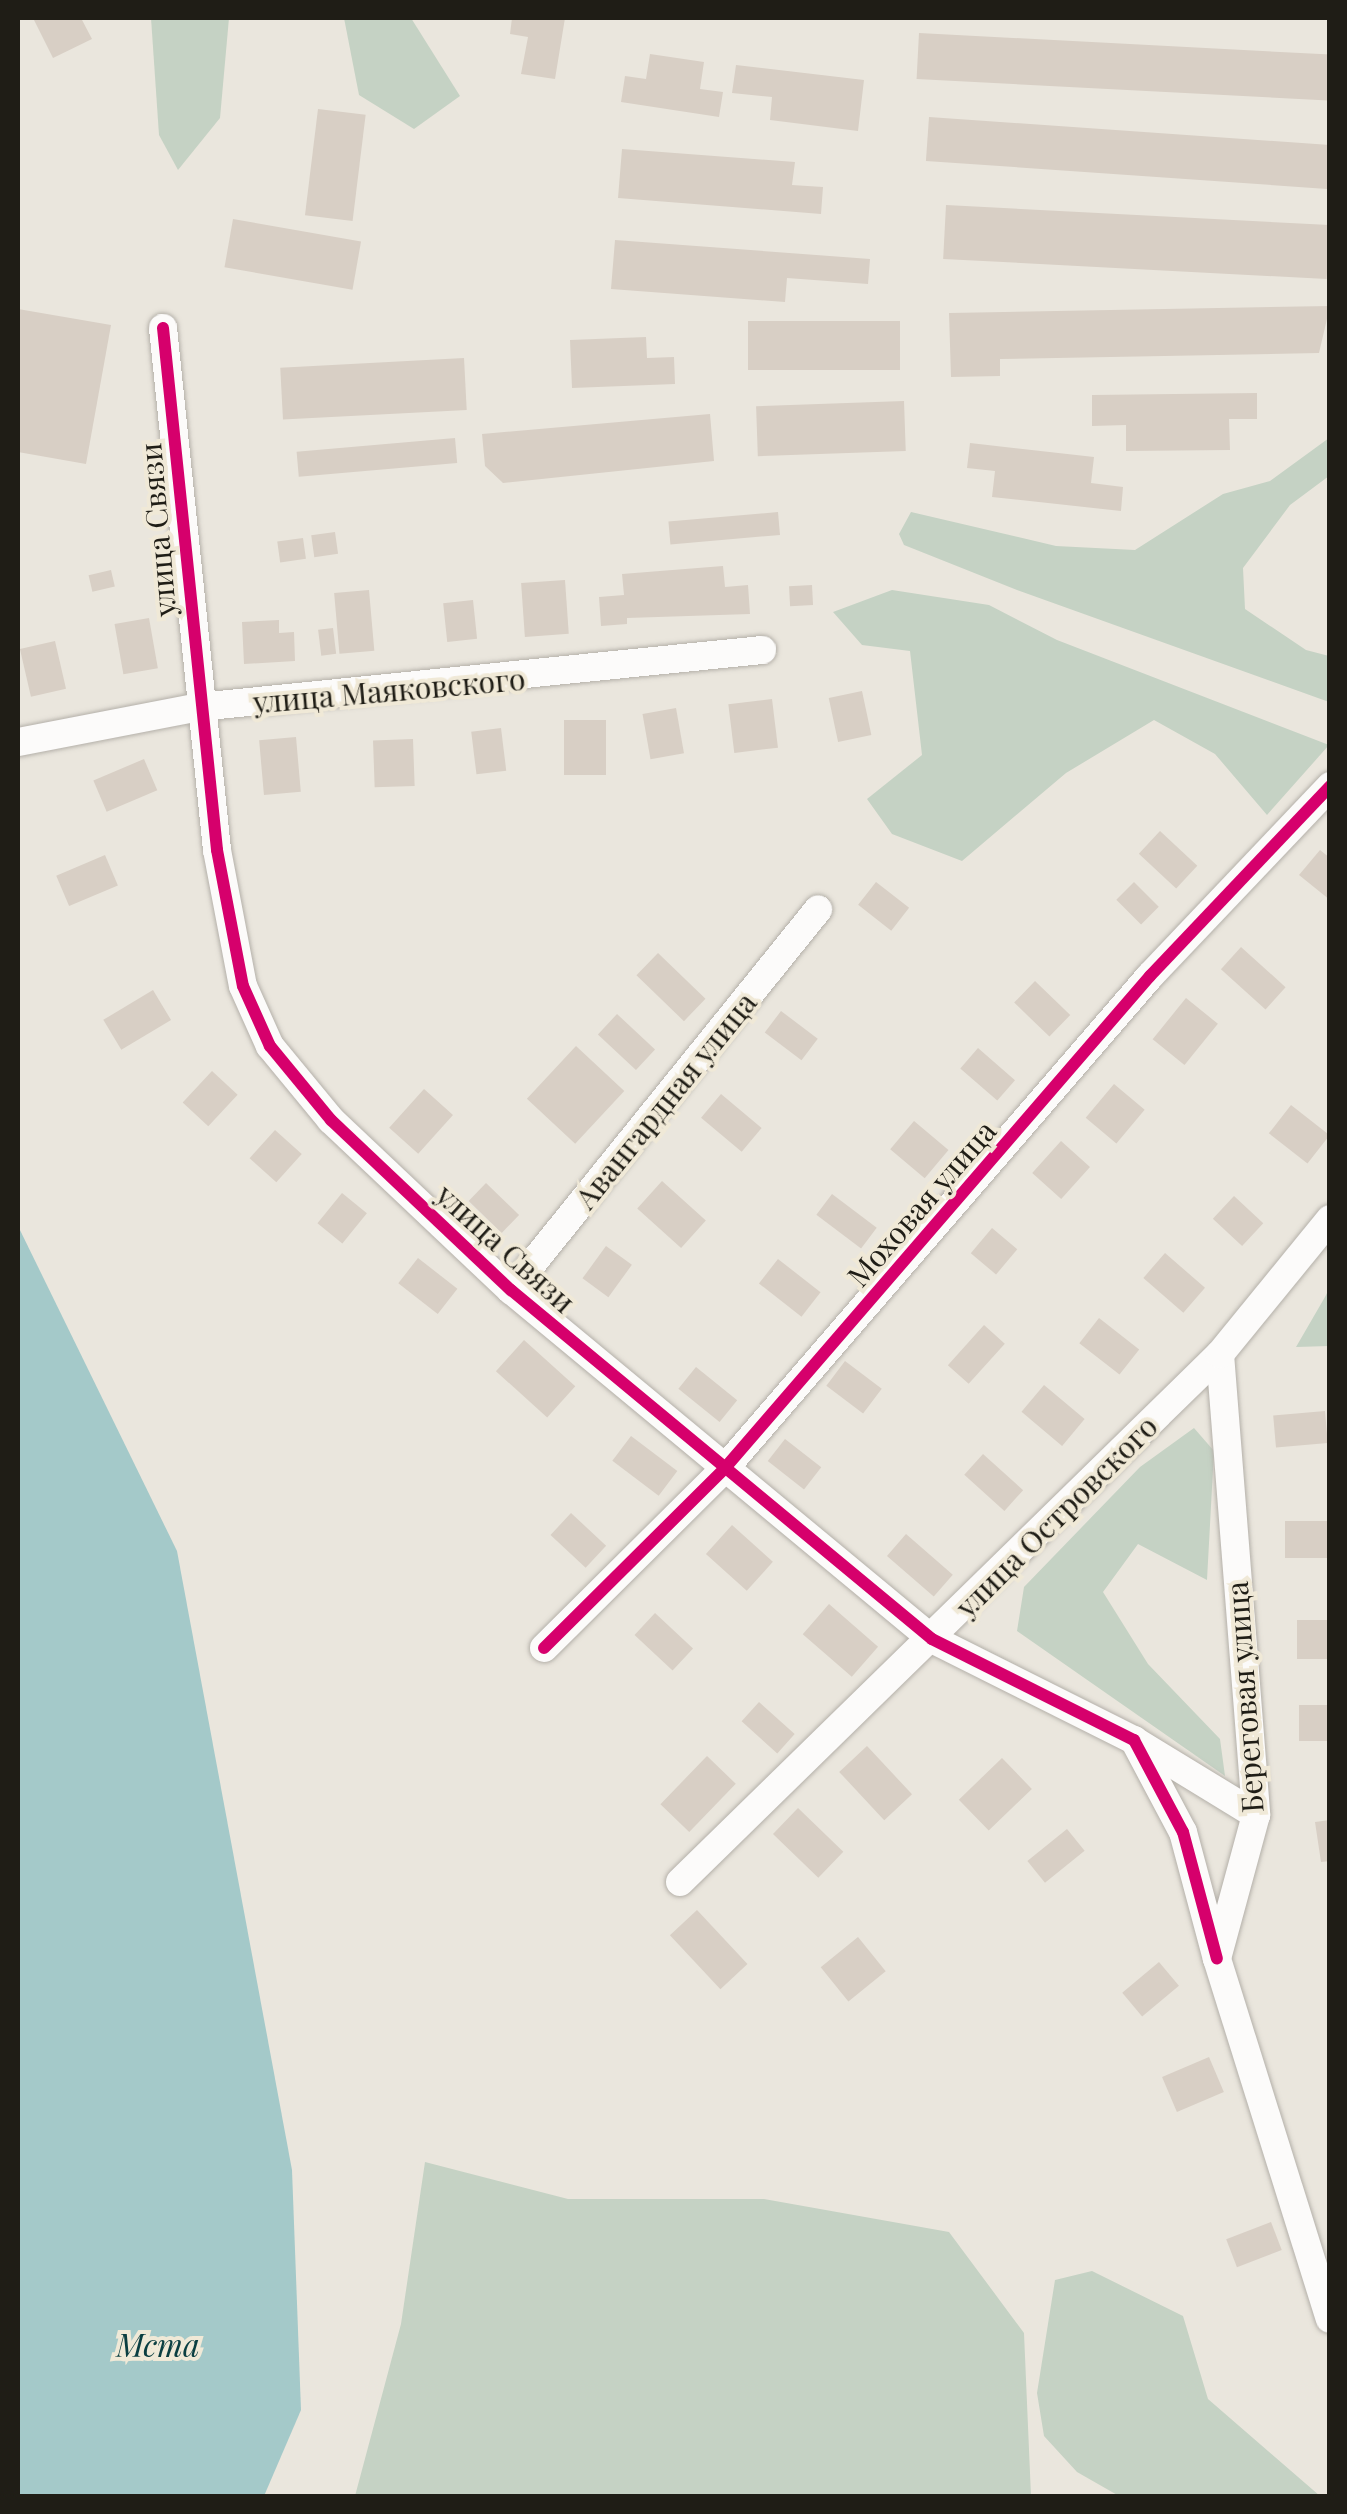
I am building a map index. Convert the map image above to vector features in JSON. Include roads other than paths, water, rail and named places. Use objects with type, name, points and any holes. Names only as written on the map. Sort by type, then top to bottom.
[{"type":"street","name":"улица Связи","points":[[163,328],[216,850],[253,1016],[331,1120],[511,1290],[932,1639],[1134,1740],[1256,1815]]},
{"type":"street","name":"улица Маяковского","points":[[18,742],[199,708],[762,650]]},
{"type":"street","name":"Моховая улица","points":[[544,1648],[725,1468],[1150,976],[1330,786]]},
{"type":"street","name":"Авангардная улица","points":[[511,1290],[818,909]]},
{"type":"street","name":"улица Островского","points":[[680,1882],[1220,1354],[1330,1219]]},
{"type":"street","name":"Береговая улица","points":[[1217,1959],[1256,1815],[1220,1354]]},
{"type":"street","points":[[1134,1740],[1183,1832],[1217,1959],[1330,2319]]},
{"type":"water","name":"Мста","points":[[18,1226],[177,1551],[292,2170],[301,2410],[264,2496],[18,2496]]}]
